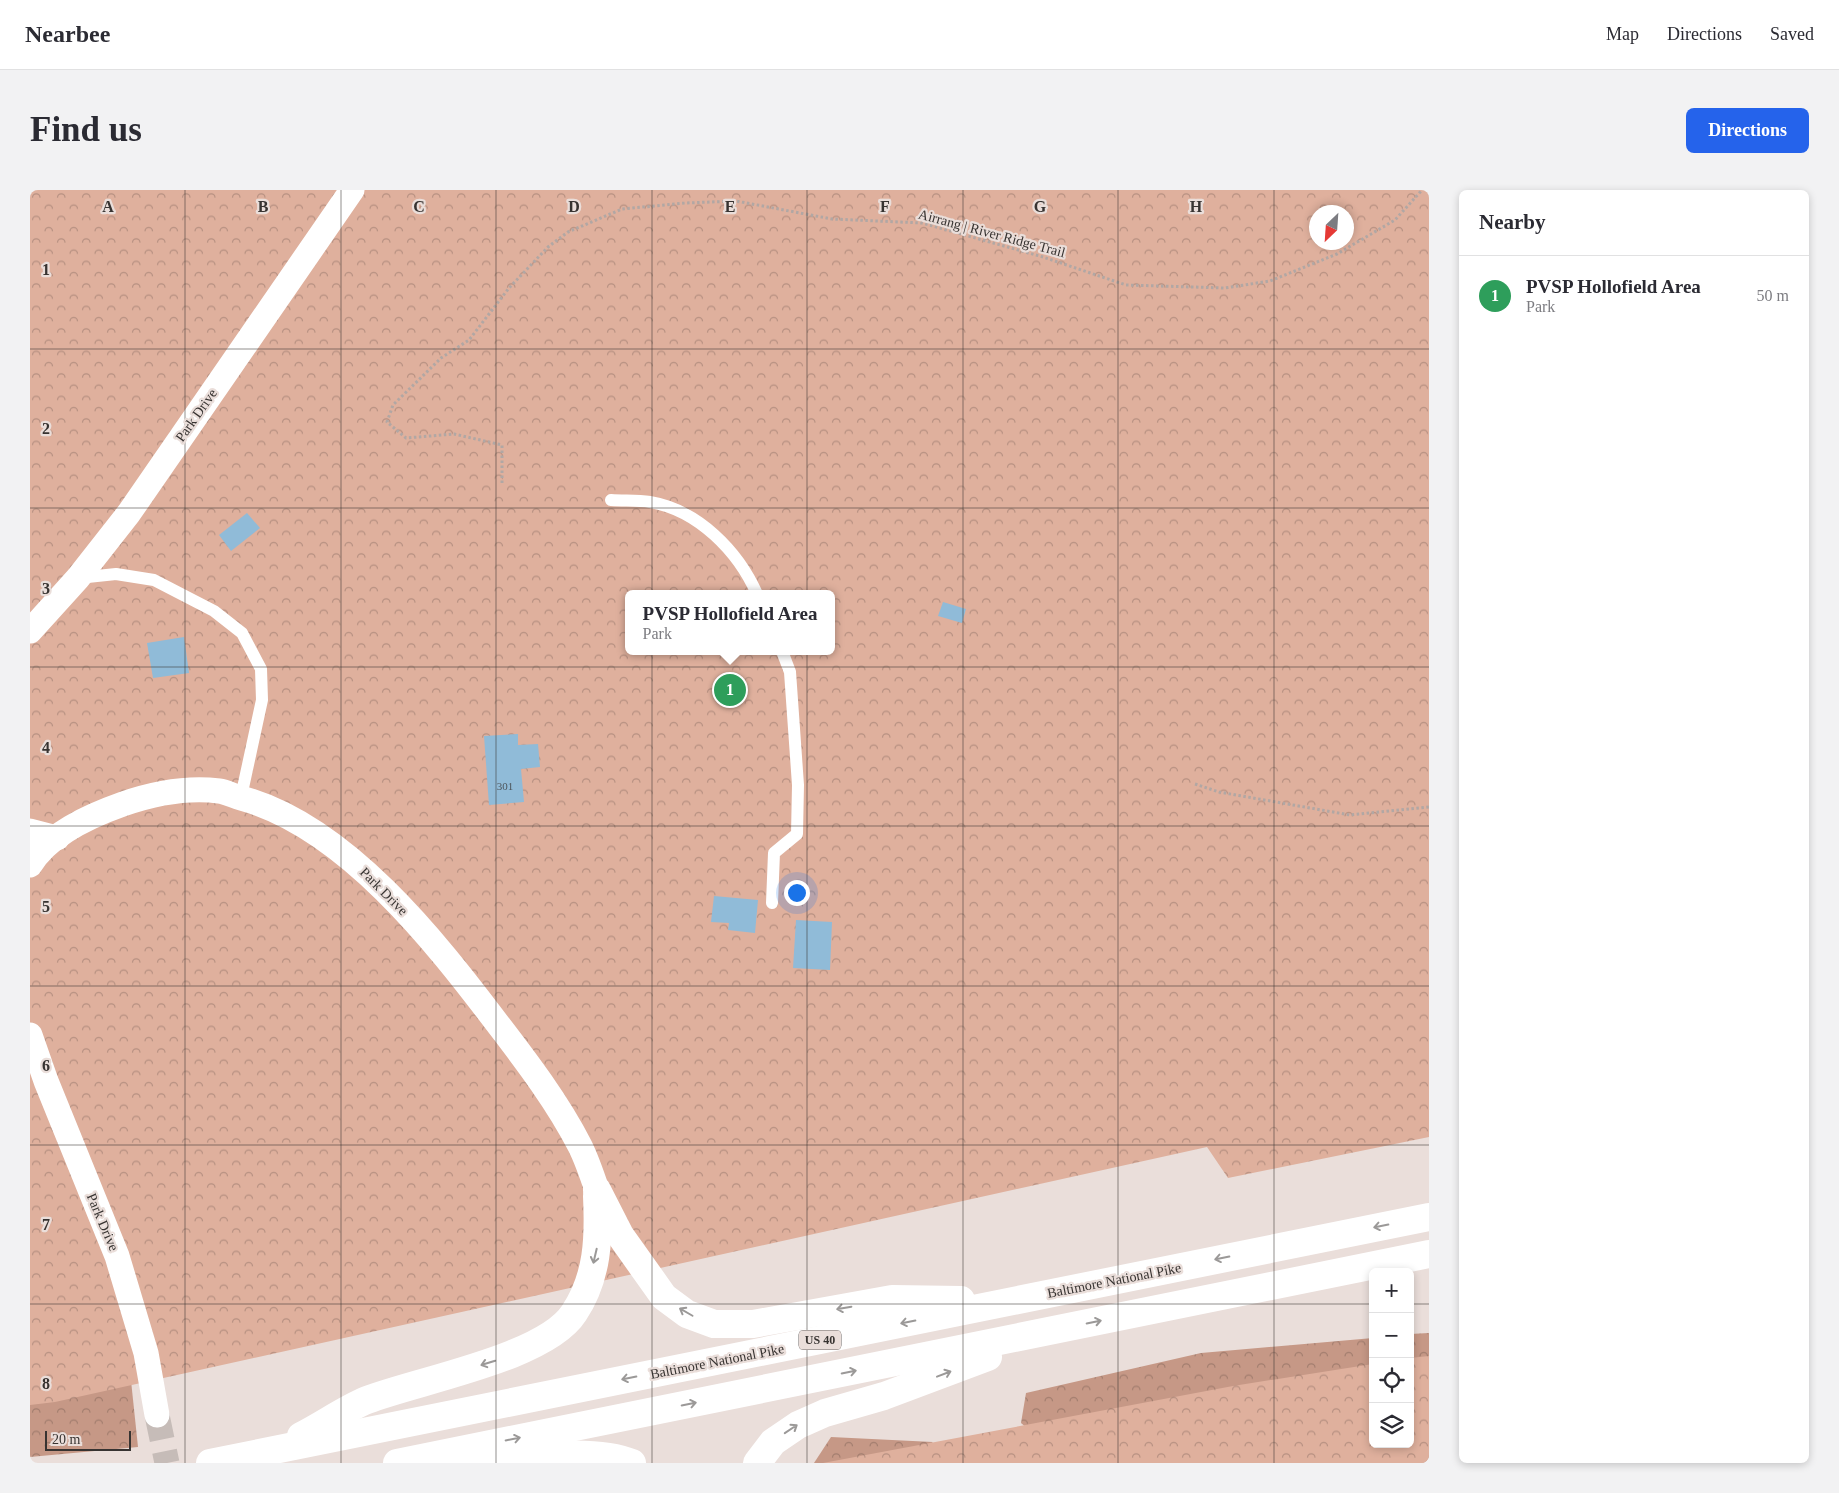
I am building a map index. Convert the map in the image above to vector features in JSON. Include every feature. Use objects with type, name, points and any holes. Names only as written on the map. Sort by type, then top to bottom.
[{"type":"main road","points":[[597,1190],[620,1234],[664,1297],[687,1314],[714,1324],[753,1324],[892,1299],[1015,1300]]},
{"type":"main road","points":[[278,1449],[366,1400],[496,1360],[546,1339],[574,1314],[589,1284],[599,1241],[597,1190]]},
{"type":"main road","name":"Baltimore National Pike","points":[[210,1463],[1429,1216]]},
{"type":"main road","points":[[396,1463],[1429,1254]]},
{"type":"main road","points":[[757,1463],[772,1442],[798,1424],[884,1396],[1065,1328]]},
{"type":"main road","points":[[418,1463],[580,1455],[617,1457],[632,1463]]},
{"type":"street","name":"Park Drive","points":[[30,631],[78,578],[129,513],[352,190]]},
{"type":"street","name":"Park Drive","points":[[30,865],[35,857],[56,838],[94,814],[143,797],[179,791],[219,791],[256,801],[297,820],[362,868],[452,963],[546,1091],[581,1147],[597,1190]]},
{"type":"street","points":[[30,831],[56,838]]},
{"type":"street","name":"Park Drive","points":[[30,1035],[46,1082],[118,1256],[146,1353],[157,1415]]},
{"type":"lane","points":[[611,500],[650,502],[670,508],[702,524],[733,554],[755,590]]},
{"type":"lane","points":[[78,578],[116,574],[154,580],[214,611],[242,633],[261,669],[262,700],[241,798]]},
{"type":"lane","points":[[772,903],[774,853],[798,834],[798,785],[790,672],[784,655]]},
{"type":"path","name":"Airrang | River Ridge Trail","points":[[502,483],[502,445],[454,434],[406,438],[387,422],[393,405],[441,358],[469,340],[509,288],[548,247],[568,232],[622,209],[686,202],[736,201],[832,219],[922,223],[1044,257],[1126,285],[1225,288],[1270,281],[1337,254],[1395,220],[1422,190]]},
{"type":"path","points":[[1195,784],[1219,792],[1350,815],[1429,807]]},
{"type":"green space","points":[[30,190],[1429,190],[1429,1137],[1228,1178],[1207,1147],[55,1402],[30,1405]]},
{"type":"green space","points":[[30,1146],[130,1371],[138,1447],[30,1457]]},
{"type":"green space","points":[[1429,1333],[1429,1463],[1054,1451],[1021,1423],[1026,1393],[1201,1353],[1369,1338],[1369,1448],[1414,1448],[1414,1334]]},
{"type":"green space","points":[[1429,1356],[1429,1463],[823,1463],[1233,1386],[1369,1365],[1369,1448],[1414,1448],[1414,1358]]},
{"type":"green space","points":[[831,1437],[933,1442],[909,1463],[814,1463]]},
{"type":"building","points":[[247,513],[260,528],[231,551],[219,535]]},
{"type":"building","points":[[943,602],[966,609],[962,623],[938,616]]},
{"type":"building","points":[[184,637],[189,673],[153,678],[147,643]]},
{"type":"building","points":[[518,734],[518,745],[538,744],[540,767],[521,769],[524,802],[489,805],[484,736]]},
{"type":"building","points":[[714,896],[758,900],[755,933],[728,930],[729,923],[711,922]]},
{"type":"building","points":[[796,920],[832,922],[830,970],[793,968]]},
{"type":"tunnel","points":[[157,1415],[167,1463]]},
{"type":"place","name":"PVSP Hollofield Area","points":[[730,690]]}]
